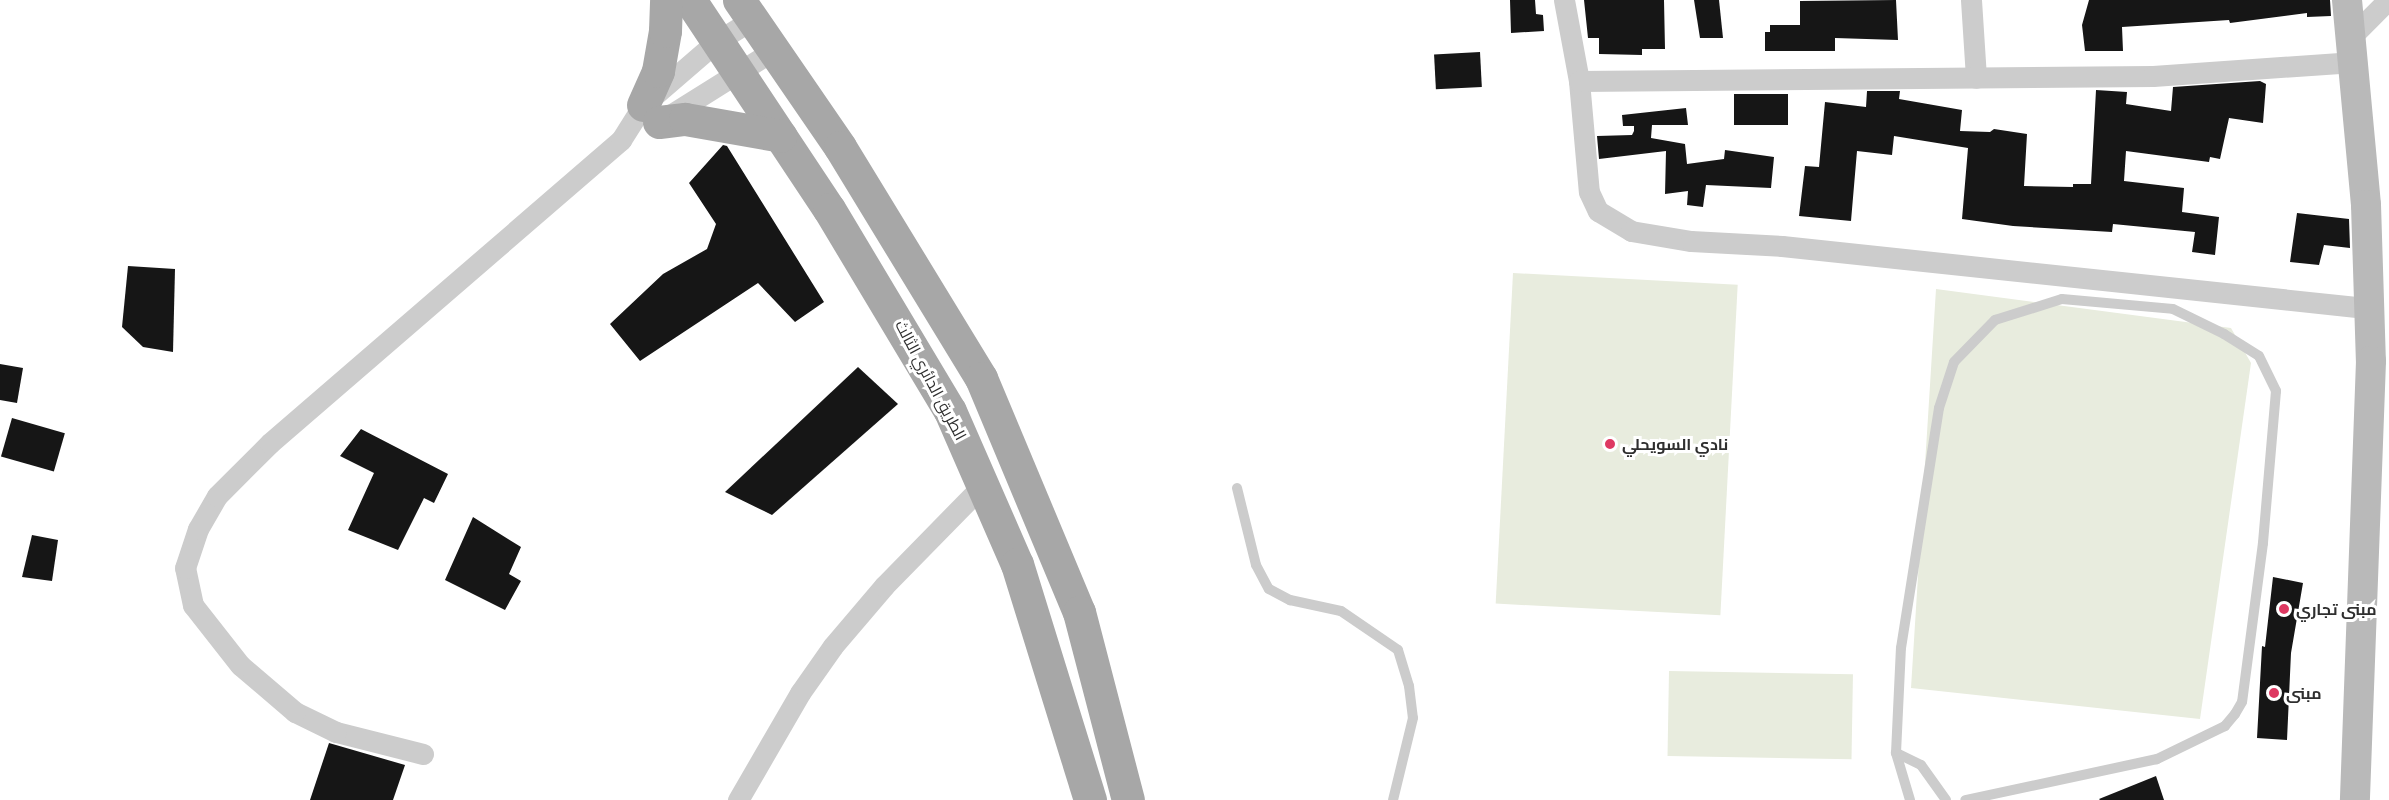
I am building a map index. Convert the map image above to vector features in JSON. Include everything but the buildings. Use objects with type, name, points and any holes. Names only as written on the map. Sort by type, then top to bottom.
[{"type":"main road","points":[[666,0],[665,32],[651,114],[781,136]]},
{"type":"main road","name":"الطريق الدائري الثالث","points":[[690,0],[781,136],[918,351],[950,411],[1017,564],[1090,800]]},
{"type":"main road","points":[[746,9],[840,147],[981,378],[1078,612],[1128,800]]},
{"type":"street","points":[[1564,0],[1579,81],[1589,192],[1599,211],[1631,231],[1681,240],[1782,246],[2366,308]]},
{"type":"street","points":[[1971,0],[1976,78]]},
{"type":"street","points":[[2347,0],[2366,205],[2366,308],[2380,361],[2355,800]]},
{"type":"street","points":[[1579,81],[2153,76],[2351,50],[2388,0]]},
{"type":"street","points":[[423,754],[336,732],[295,712],[240,665],[193,604],[185,568],[198,529],[217,496],[242,469],[651,114],[746,9]]},
{"type":"street","points":[[651,114],[774,50]]},
{"type":"street","points":[[738,800],[800,693],[833,646],[884,586],[983,485]]},
{"type":"lane","points":[[1910,800],[1896,753],[1901,648],[1939,408],[1954,362],[1981,330],[1995,320],[2062,299],[2127,303],[2173,309],[2224,334],[2259,356],[2276,392],[2263,543],[2242,702],[2225,726],[2157,759],[1965,800]]},
{"type":"lane","points":[[1236,488],[1257,566],[1269,589],[1290,600],[1341,611],[1398,650],[1410,686],[1413,718],[1393,800]]},
{"type":"lane","points":[[1896,753],[1921,765],[1946,800]]},
{"type":"shaded area","name":"نادي السويحلي","points":[[1513,273],[1738,285],[1720,615],[1496,604]]},
{"type":"shaded area","points":[[1936,289],[2231,328],[2251,363],[2200,719],[1911,688]]},
{"type":"shaded area","points":[[1669,671],[1853,674],[1851,759],[1668,756]]},
{"type":"place","name":"نادي السويحلي","points":[[1610,444]]},
{"type":"place","name":"مبنى تجاري","points":[[2284,609]]},
{"type":"place","name":"مبنى","points":[[2274,693]]}]
